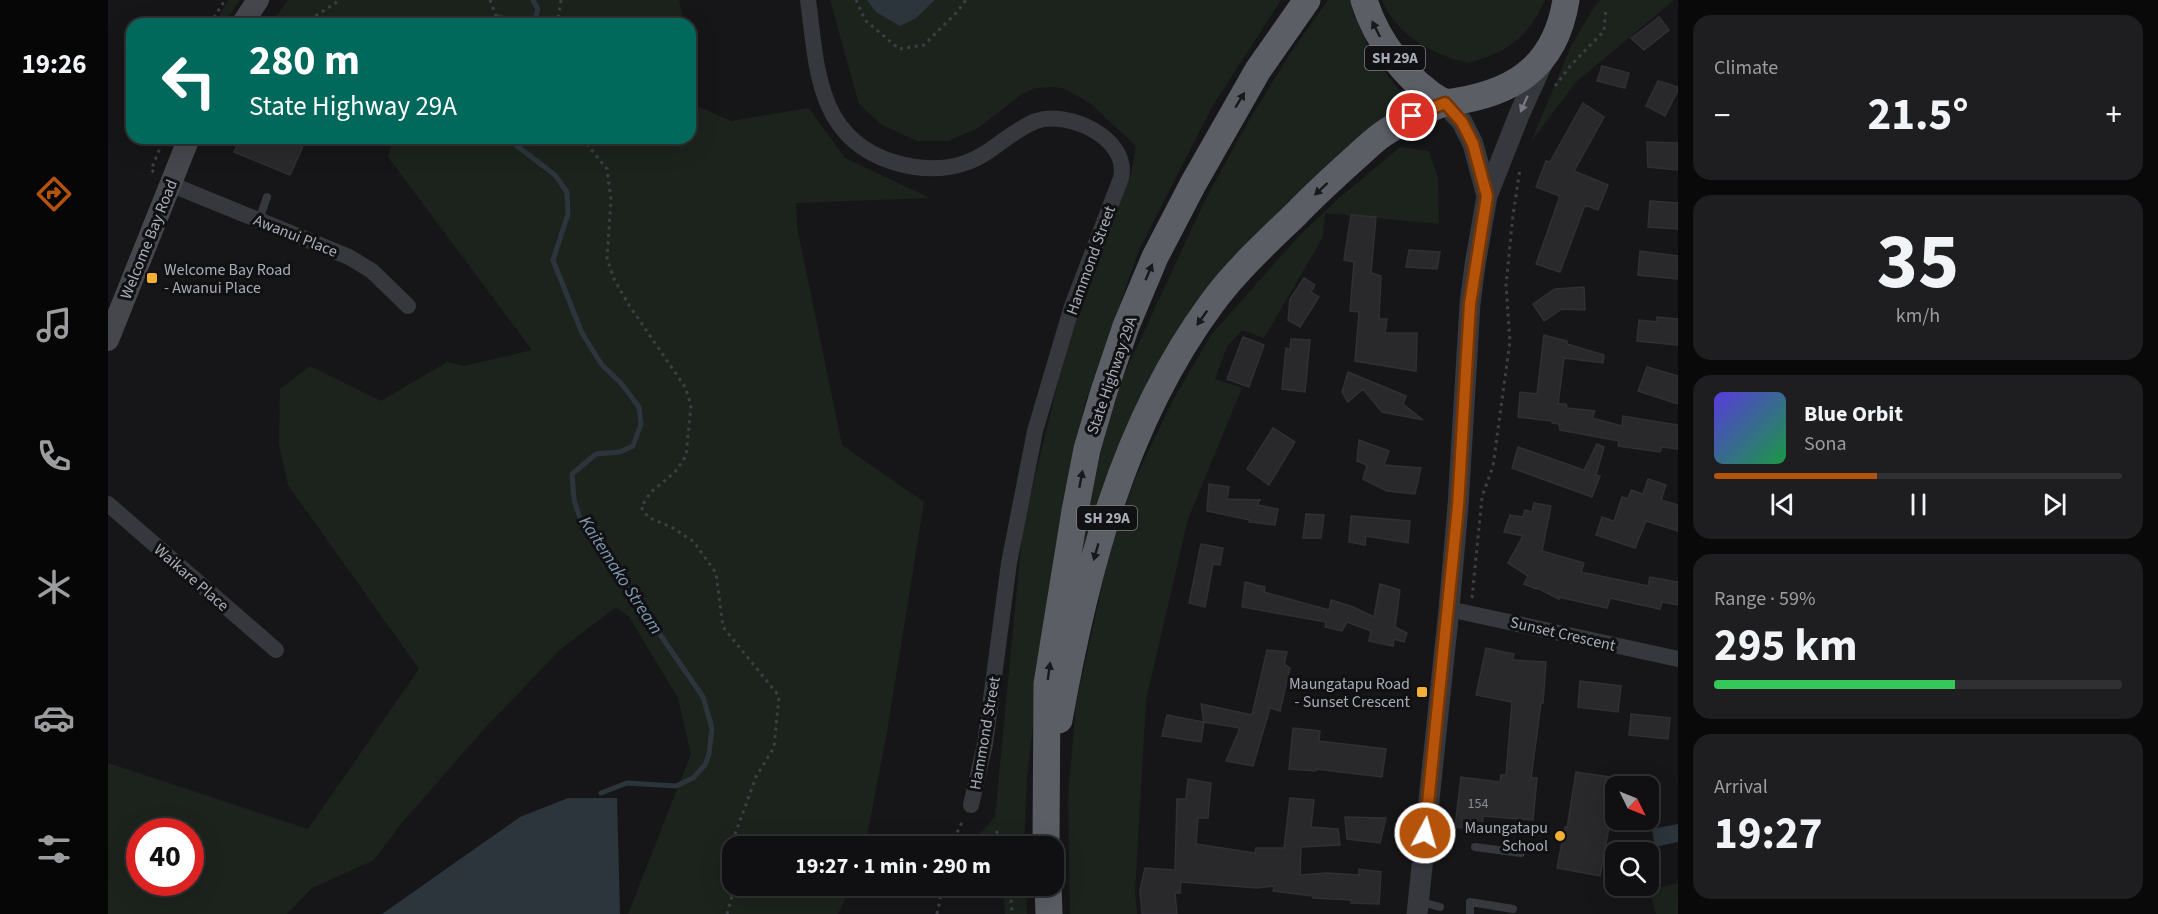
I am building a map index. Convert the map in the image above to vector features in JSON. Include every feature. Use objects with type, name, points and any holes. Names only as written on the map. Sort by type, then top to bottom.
[{"type":"highway","name":"State Highway 29A","points":[[1046,836],[1047,684],[1087,449],[1104,391],[1126,326],[1155,257],[1193,184],[1258,70],[1307,0]]},
{"type":"highway","name":"SH 29A","points":[[1364,0],[1374,27],[1394,58],[1444,103],[1483,96],[1504,89],[1527,74],[1548,51],[1557,33],[1566,0]]},
{"type":"highway","name":"State Highway 29A","points":[[1047,792],[1087,582],[1119,480],[1141,426],[1166,375],[1191,334],[1238,272],[1321,189],[1381,135],[1412,116],[1444,103]]},
{"type":"highway","points":[[1048,896],[1049,914]]},
{"type":"main road","points":[[246,18],[258,0]]},
{"type":"main road","name":"Welcome Bay Road","points":[[108,340],[187,144]]},
{"type":"street","name":"Hammond Street","points":[[808,0],[818,73],[829,110],[847,134],[873,154],[920,168],[947,167],[974,159],[1031,123],[1056,118],[1080,123],[1100,135],[1118,155],[1122,167],[1121,178],[1072,306],[1035,431],[1009,563],[985,744],[971,805]]},
{"type":"street","points":[[1417,907],[1449,609],[1458,506],[1470,304],[1487,196],[1519,115],[1548,51]]},
{"type":"street","points":[[1444,103],[1462,122],[1473,144],[1487,196]]},
{"type":"street","name":"Awanui Place","points":[[170,184],[349,257],[372,271],[408,306]]},
{"type":"street","name":"Waikare Place","points":[[108,504],[276,650]]},
{"type":"street","name":"Sunset Crescent","points":[[1449,609],[1678,659]]},
{"type":"lane","points":[[259,220],[267,197]]},
{"type":"lane","points":[[1475,847],[1521,853]]},
{"type":"lane","points":[[1470,914],[1470,902],[1513,909]]},
{"type":"lane","points":[[1417,907],[1440,907]]},
{"type":"path","points":[[214,18],[225,0]]},
{"type":"path","points":[[312,18],[340,0]]},
{"type":"path","points":[[490,0],[497,18]]},
{"type":"path","points":[[558,18],[561,0]]},
{"type":"path","points":[[856,0],[865,20],[899,49],[924,45],[966,0]]},
{"type":"path","points":[[1548,94],[1571,64],[1604,31],[1606,8]]},
{"type":"path","points":[[151,170],[162,144]]},
{"type":"path","points":[[587,144],[607,169],[611,200],[607,258],[614,279],[685,387],[691,405],[686,456],[675,472],[651,492],[641,507],[648,517],[694,542],[716,573],[723,627],[779,696],[774,747],[756,777],[734,836]]},
{"type":"path","points":[[1471,612],[1482,497],[1493,466],[1509,341],[1506,285],[1520,168]]},
{"type":"path","points":[[956,836],[971,805]]},
{"type":"path","points":[[996,831],[1000,836]]},
{"type":"path","points":[[727,914],[732,896]]},
{"type":"path","points":[[937,914],[941,896]]},
{"type":"path","points":[[1011,896],[1012,914]]},
{"type":"shaded area","points":[[228,0],[240,0],[227,18],[218,18]]},
{"type":"shaded area","points":[[288,0],[679,0],[683,18],[275,18]]},
{"type":"shaded area","points":[[830,0],[1281,0],[1212,107],[1139,250],[1085,403],[1054,553],[1027,777],[1024,836],[977,836],[995,817],[1023,525],[1075,314],[1131,174],[1136,146],[1090,103],[1065,89],[1055,87],[1035,88],[1022,94],[978,128],[948,141],[917,141],[882,125],[859,104]]},
{"type":"shaded area","points":[[867,0],[935,0],[916,18],[900,26],[876,12]]},
{"type":"shaded area","points":[[1328,0],[1350,0],[1354,15],[1374,58],[1410,104],[1232,264],[1097,522],[1070,583],[1109,407],[1206,198],[1248,122],[1289,55]]},
{"type":"shaded area","points":[[1382,0],[1545,0],[1531,24],[1515,42],[1494,54],[1468,63],[1441,54],[1417,42],[1397,24]]},
{"type":"shaded area","points":[[1601,0],[1674,0],[1576,82],[1531,142],[1572,44],[1596,4]]},
{"type":"shaded area","points":[[696,105],[731,121],[809,108],[845,158],[930,198],[796,203],[797,227],[842,445],[924,502],[887,732],[867,836],[722,836],[722,896],[847,896],[838,914],[628,914],[691,754],[678,698],[629,617],[616,607],[560,650],[483,730],[400,825],[374,860],[312,888],[287,914],[108,914],[108,763],[308,829],[419,669],[288,485],[279,444],[280,389],[310,366],[381,401],[447,362],[464,366],[532,350],[388,157],[391,144],[696,144]]},
{"type":"shaded area","points":[[1400,147],[1429,151],[1438,178],[1439,224],[1325,213],[1323,237],[1264,338],[1242,330],[1227,347],[1215,379],[1242,388],[1188,519],[1146,700],[1135,893],[1137,914],[1070,914],[1068,798],[1076,704],[1110,549],[1135,479],[1173,400],[1211,335],[1298,237],[1339,198]]},
{"type":"shaded area","points":[[568,798],[617,798],[620,914],[382,914],[520,817]]},
{"type":"shaded area","points":[[1678,824],[1678,842],[1659,846],[1659,842],[1654,842],[1652,830],[1659,830],[1659,828]]},
{"type":"shaded area","points":[[1678,883],[1678,914],[1656,914],[1652,896],[1659,896],[1659,888]]},
{"type":"shaded area","points":[[1003,896],[1026,896],[1027,914],[1005,914]]},
{"type":"building","points":[[1659,17],[1669,30],[1644,50],[1631,38]]},
{"type":"building","points":[[1602,66],[1629,73],[1625,88],[1597,81]]},
{"type":"building","points":[[1658,81],[1678,87],[1665,116],[1646,106]]},
{"type":"building","points":[[1583,103],[1604,117],[1574,171],[1608,185],[1598,210],[1585,205],[1560,272],[1536,264],[1560,196],[1536,187],[1546,161],[1550,162]]},
{"type":"building","points":[[1647,142],[1678,143],[1678,170],[1648,167]]},
{"type":"building","points":[[237,144],[304,144],[290,175],[234,152]]},
{"type":"building","points":[[1650,201],[1678,203],[1678,229],[1648,227]]},
{"type":"building","points":[[1351,215],[1376,217],[1371,273],[1381,276],[1379,319],[1387,319],[1385,333],[1417,333],[1416,371],[1355,361],[1359,312],[1350,311],[1354,262],[1344,260]]},
{"type":"building","points":[[1409,250],[1440,252],[1437,269],[1406,267]]},
{"type":"building","points":[[1640,251],[1678,256],[1678,279],[1638,275]]},
{"type":"building","points":[[1304,278],[1315,285],[1311,292],[1319,297],[1300,327],[1288,320],[1290,299]]},
{"type":"building","points":[[1584,287],[1585,310],[1562,309],[1544,321],[1533,304],[1555,289]]},
{"type":"building","points":[[1657,317],[1678,319],[1678,345],[1637,341],[1639,320],[1657,322]]},
{"type":"building","points":[[1544,335],[1604,355],[1603,363],[1564,358],[1558,404],[1566,404],[1567,408],[1595,411],[1592,418],[1622,426],[1623,416],[1678,425],[1678,449],[1662,447],[1660,452],[1618,446],[1619,441],[1560,430],[1559,424],[1552,423],[1552,421],[1518,417],[1520,392],[1537,394]]},
{"type":"building","points":[[1243,337],[1264,345],[1249,387],[1227,379]]},
{"type":"building","points":[[1291,339],[1310,340],[1305,392],[1282,389],[1286,348],[1290,350]]},
{"type":"building","points":[[1647,367],[1678,376],[1678,404],[1638,391]]},
{"type":"building","points":[[1348,372],[1406,396],[1403,404],[1423,420],[1382,412],[1363,389],[1348,402],[1342,392]]},
{"type":"building","points":[[1273,428],[1295,442],[1269,485],[1247,469]]},
{"type":"building","points":[[1359,440],[1389,451],[1384,465],[1421,468],[1415,494],[1387,491],[1363,479],[1367,465],[1357,461]]},
{"type":"building","points":[[1597,444],[1604,447],[1596,475],[1600,476],[1592,497],[1512,468],[1518,447],[1584,470]]},
{"type":"building","points":[[1648,479],[1666,485],[1661,500],[1678,505],[1678,531],[1646,521],[1635,548],[1596,535],[1602,517],[1614,521],[1622,497],[1628,499],[1631,490],[1643,494]]},
{"type":"building","points":[[1209,484],[1229,487],[1227,499],[1260,500],[1257,505],[1278,509],[1275,525],[1249,522],[1250,520],[1207,511]]},
{"type":"building","points":[[1534,503],[1551,506],[1542,551],[1584,563],[1581,572],[1648,586],[1650,577],[1678,582],[1678,605],[1662,602],[1660,609],[1610,598],[1607,608],[1559,597],[1559,599],[1524,584],[1528,576],[1508,563],[1523,536],[1504,532],[1510,515],[1523,517],[1525,510],[1532,512]]},
{"type":"building","points":[[1306,514],[1324,515],[1321,538],[1303,538]]},
{"type":"building","points":[[1351,516],[1410,521],[1408,543],[1366,536],[1365,545],[1349,542]]},
{"type":"building","points":[[1201,544],[1223,548],[1220,565],[1213,564],[1205,607],[1189,603]]},
{"type":"building","points":[[1245,582],[1265,587],[1264,592],[1329,610],[1331,600],[1374,617],[1380,584],[1400,590],[1395,627],[1407,633],[1404,642],[1394,639],[1393,646],[1369,641],[1371,631],[1347,622],[1342,631],[1325,627],[1326,622],[1242,607]]},
{"type":"building","points":[[1486,648],[1514,654],[1513,660],[1546,662],[1543,703],[1541,703],[1531,778],[1537,778],[1533,820],[1483,816],[1482,830],[1455,827],[1461,777],[1500,782],[1501,775],[1506,775],[1512,702],[1476,695]]},
{"type":"building","points":[[1267,650],[1287,652],[1284,664],[1290,668],[1280,711],[1270,708],[1253,766],[1226,761],[1240,728],[1204,722],[1201,704],[1252,715]]},
{"type":"building","points":[[1580,681],[1621,686],[1618,712],[1578,707]]},
{"type":"building","points":[[1631,714],[1670,718],[1668,739],[1629,735]]},
{"type":"building","points":[[1167,715],[1204,722],[1201,742],[1162,736]]},
{"type":"building","points":[[1293,728],[1320,731],[1319,741],[1386,749],[1382,777],[1316,769],[1316,771],[1289,769]]},
{"type":"building","points":[[1576,772],[1605,776],[1605,830],[1609,830],[1600,876],[1557,868],[1565,827],[1567,828]]},
{"type":"building","points":[[1188,779],[1211,783],[1208,818],[1198,818],[1196,844],[1255,853],[1256,848],[1284,848],[1290,798],[1314,800],[1311,827],[1338,829],[1340,845],[1301,847],[1300,875],[1327,873],[1359,875],[1359,869],[1381,872],[1379,904],[1313,898],[1313,896],[1273,891],[1274,886],[1257,888],[1181,882],[1180,893],[1175,893],[1177,914],[1142,914],[1140,890],[1145,868],[1175,870],[1177,799],[1186,799]]},
{"type":"building","points":[[1345,817],[1386,818],[1380,843],[1347,839]]},
{"type":"waterway","name":"Kaitemako Stream","points":[[533,0],[538,9],[535,18]]},
{"type":"waterway","name":"Kaitemako Stream","points":[[496,18],[502,18]]},
{"type":"waterway","name":"Kaitemako Stream","points":[[514,144],[555,175],[567,192],[568,214],[553,260],[582,333],[602,365],[620,382],[639,407],[641,424],[633,446],[620,452],[596,454],[572,474],[574,500],[580,518],[703,697],[712,728],[709,754],[705,765],[693,778],[676,786],[627,783],[601,793]]},
{"type":"place","name":"Welcome Bay Road - Awanui Place","points":[[152,278]]},
{"type":"place","name":"Maungatapu Road - Sunset Crescent","points":[[1422,692]]},
{"type":"place","name":"Maungatapu School","points":[[1560,836]]},
{"type":"route","points":[[1412,116],[1445,103],[1462,122],[1473,144],[1487,196],[1470,304],[1458,506],[1425,833]]}]
